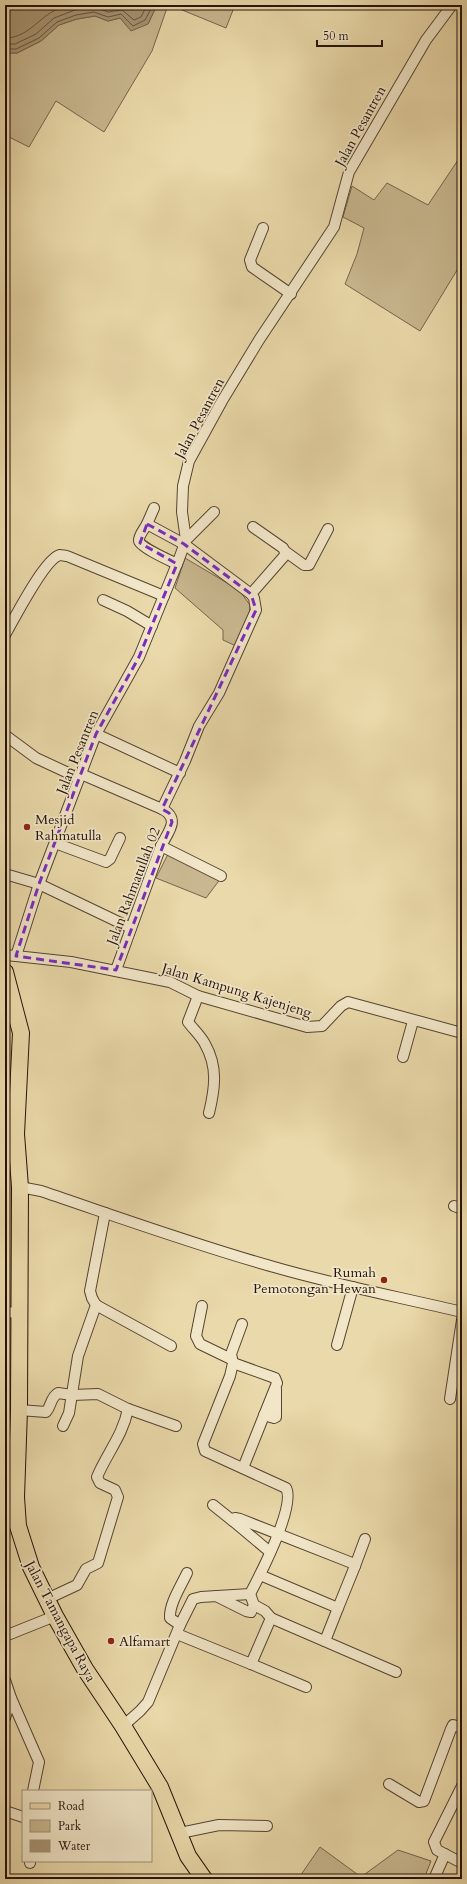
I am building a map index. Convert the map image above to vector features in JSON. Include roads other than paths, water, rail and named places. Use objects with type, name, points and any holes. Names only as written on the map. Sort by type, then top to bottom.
[{"type":"main road","name":"Jalan Tamangapa Raya","points":[[5,972],[21,1033],[16,1134],[20,1187],[12,1313],[19,1410],[10,1497],[26,1554],[55,1616],[85,1669],[123,1726],[160,1787],[188,1856],[204,1879]]},
{"type":"street","name":"Jalan Pesantren","points":[[16,956],[39,884],[96,734],[138,657],[152,626],[185,542],[182,512],[183,486],[189,461],[222,401],[334,226],[349,172],[426,40],[448,6]]},
{"type":"street","points":[[263,228],[250,260],[252,267],[291,294]]},
{"type":"street","points":[[154,508],[139,538],[140,543],[177,564]]},
{"type":"street","points":[[185,542],[214,512]]},
{"type":"street","points":[[147,524],[185,542],[251,594],[254,598],[256,610],[219,693],[199,726],[180,774],[162,809]]},
{"type":"street","points":[[253,527],[304,565],[309,565],[328,529]]},
{"type":"street","points":[[251,594],[285,556],[286,552]]},
{"type":"street","points":[[5,635],[28,592],[43,572],[57,557],[61,555],[67,556],[164,596]]},
{"type":"street","points":[[103,600],[127,611],[152,626]]},
{"type":"street","points":[[96,734],[180,774]]},
{"type":"street","name":"Jalan Rahmatullah 02","points":[[5,735],[36,758],[169,813],[172,822],[171,828],[161,846],[116,970]]},
{"type":"street","points":[[55,843],[106,862],[110,859],[120,838]]},
{"type":"street","points":[[161,846],[221,876]]},
{"type":"street","points":[[5,874],[39,884],[131,928]]},
{"type":"street","points":[[5,955],[16,956]]},
{"type":"street","name":"Jalan Kampung Kajenjeng","points":[[16,956],[70,962],[170,982],[198,996],[307,1027],[322,1026],[341,1006],[348,1002],[413,1021],[462,1033]]},
{"type":"street","points":[[198,996],[188,1022],[205,1043],[215,1068],[215,1085],[210,1113]]},
{"type":"street","points":[[403,1057],[413,1021]]},
{"type":"street","points":[[20,1187],[41,1191],[203,1246],[353,1288],[462,1312]]},
{"type":"street","points":[[105,1212],[90,1291],[92,1298],[96,1305],[171,1346]]},
{"type":"street","points":[[337,1345],[353,1288]]},
{"type":"street","points":[[63,1426],[69,1413],[78,1356],[96,1305]]},
{"type":"street","points":[[202,1306],[196,1336],[200,1344],[232,1361],[275,1378],[277,1383],[243,1468]]},
{"type":"street","points":[[450,1399],[462,1320]]},
{"type":"street","points":[[216,1596],[251,1612],[254,1606],[250,1594],[260,1575],[288,1507],[289,1493],[286,1488],[206,1451],[203,1448],[203,1444],[230,1376],[232,1361],[242,1324]]},
{"type":"street","points":[[19,1410],[46,1412],[50,1408],[50,1401],[58,1392],[72,1395],[98,1394],[128,1410],[176,1426]]},
{"type":"street","points":[[47,1600],[77,1585],[86,1569],[98,1563],[118,1497],[115,1490],[100,1483],[97,1477],[110,1450],[123,1429],[128,1410]]},
{"type":"street","points":[[214,1505],[270,1552]]},
{"type":"street","points":[[233,1521],[235,1518],[240,1519],[278,1533],[352,1562],[355,1566]]},
{"type":"street","points":[[325,1641],[365,1539]]},
{"type":"street","points":[[187,1573],[179,1588],[170,1613],[170,1618],[178,1630],[251,1664],[306,1687]]},
{"type":"street","points":[[260,1575],[338,1608]]},
{"type":"street","points":[[179,1588],[194,1600]]},
{"type":"street","points":[[123,1726],[148,1702],[178,1630],[194,1600],[201,1597],[250,1594]]},
{"type":"street","points":[[254,1606],[265,1611],[271,1618],[396,1672]]},
{"type":"street","points":[[5,1636],[55,1616]]},
{"type":"street","points":[[251,1664],[271,1618]]},
{"type":"street","points":[[5,1680],[11,1698],[39,1762],[33,1790]]},
{"type":"street","points":[[5,1718],[11,1698]]},
{"type":"street","points":[[389,1784],[419,1802],[424,1801],[451,1729],[454,1725],[462,1728]]},
{"type":"street","points":[[462,1786],[434,1842],[435,1847],[462,1863]]},
{"type":"street","points":[[5,1811],[22,1817]]},
{"type":"street","points":[[177,1826],[267,1826]]},
{"type":"street","points":[[434,1879],[445,1854]]},
{"type":"water","points":[[5,5],[157,5],[148,24],[131,31],[120,18],[108,21],[95,16],[77,19],[59,25],[41,41],[17,53],[5,53]]},
{"type":"place","name":"Mesjid Rahmatulla","points":[[27,827]]},
{"type":"place","name":"Rumah Pemotongan Hewan","points":[[384,1280]]},
{"type":"place","name":"Alfamart","points":[[111,1641]]}]
